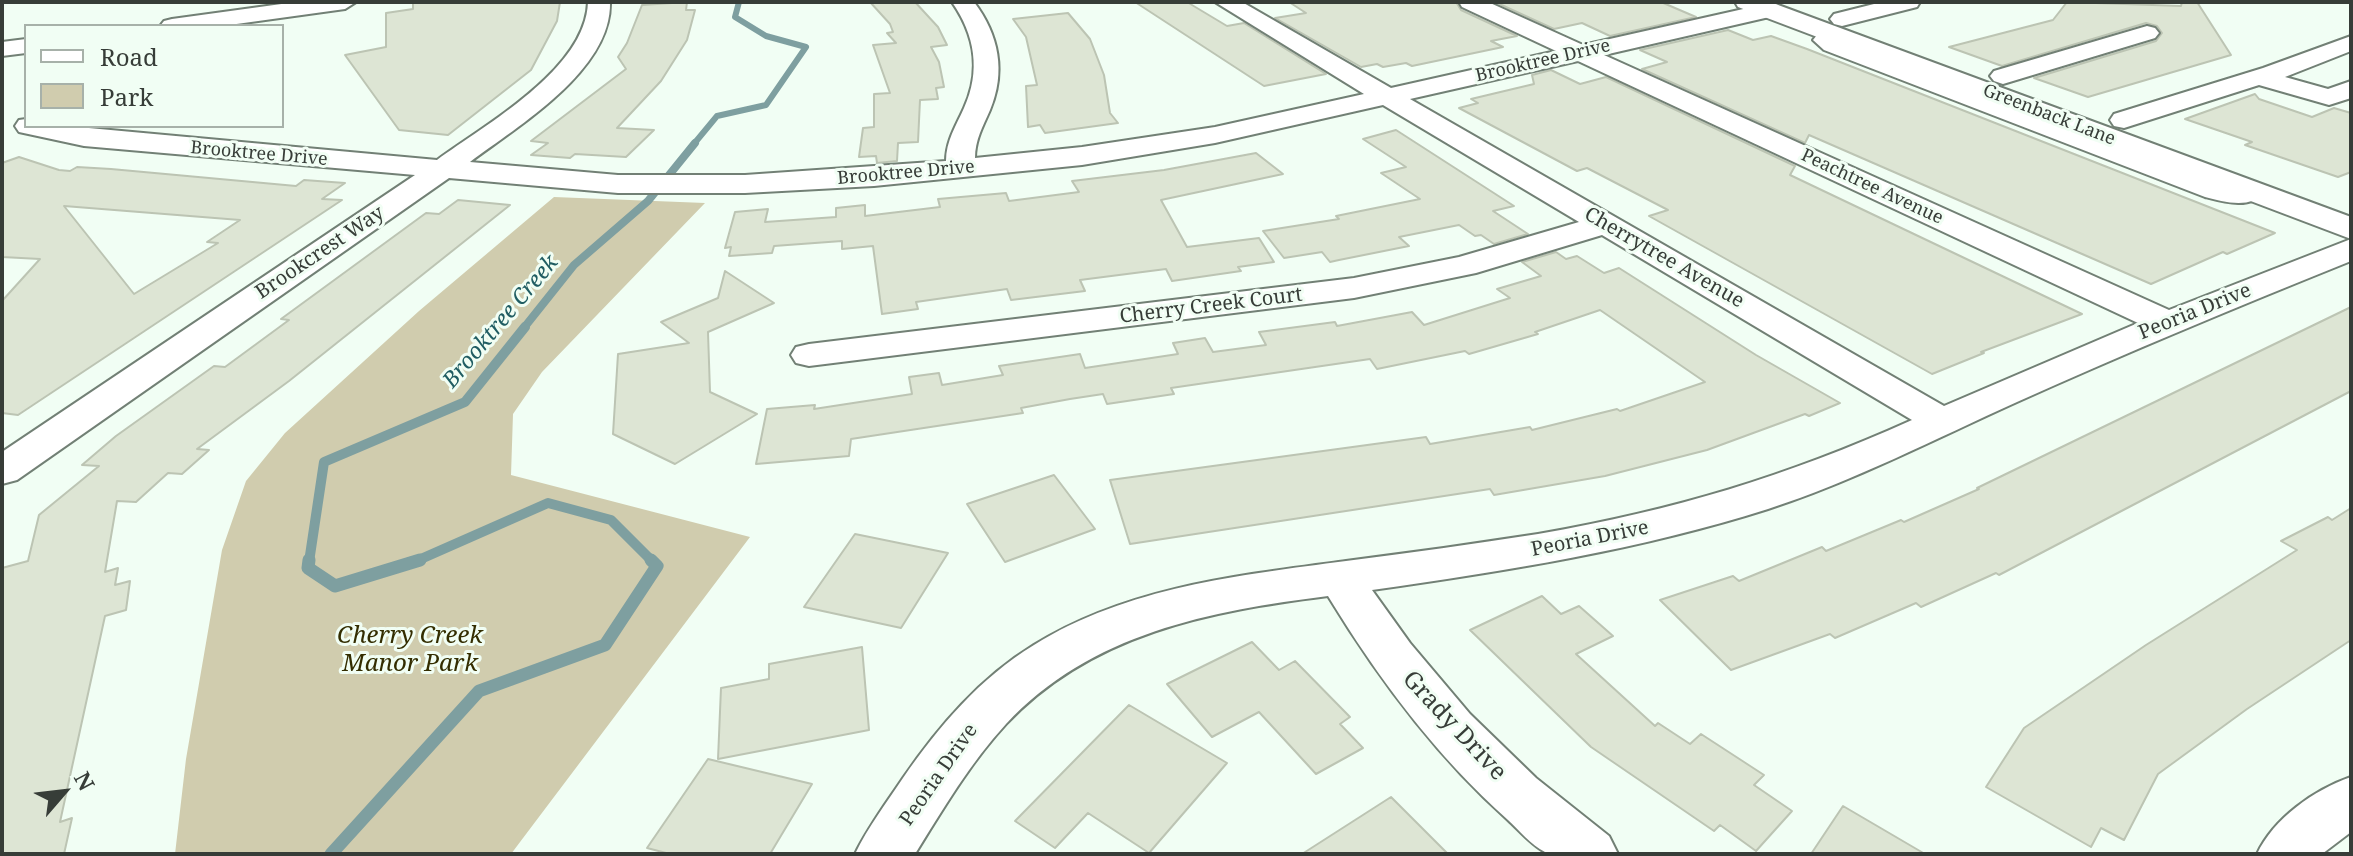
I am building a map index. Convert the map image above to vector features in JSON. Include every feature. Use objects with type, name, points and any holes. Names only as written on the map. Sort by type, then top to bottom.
[{"type":"main road","name":"Greenback Lane","points":[[1797,2],[1840,28]]},
{"type":"main road","name":"Greenback Lane","points":[[1758,6],[2003,76],[2351,202]]},
{"type":"main road","points":[[2250,191],[2351,229]]},
{"type":"street","name":"Brookcrest Way","points":[[2,471],[524,110],[562,76],[588,43],[599,14],[599,2]]},
{"type":"street","points":[[962,169],[959,157],[963,135],[978,107],[987,79],[985,40],[979,24],[963,2]]},
{"type":"street","name":"Cherrytree Avenue","points":[[1226,2],[1941,421]]},
{"type":"street","name":"Peachtree Avenue","points":[[1470,2],[2166,322]]},
{"type":"street","points":[[1909,2],[1840,28],[1825,40],[2216,191],[2238,195],[2250,191]]},
{"type":"street","name":"Brooktree Drive","points":[[41,128],[84,138],[438,171],[618,184],[700,186],[962,169],[1082,156],[1215,135],[1578,52],[1758,6]]},
{"type":"street","points":[[192,24],[338,9]]},
{"type":"street","points":[[2003,76],[2147,33]]},
{"type":"street","points":[[2,49],[24,46]]},
{"type":"street","points":[[2124,120],[2346,49]]},
{"type":"street","points":[[2257,77],[2344,97]]},
{"type":"street","name":"Brooktree Drive","points":[[2,116],[24,124]]},
{"type":"street","name":"Cherry Creek Court","points":[[809,355],[1354,288],[1464,266],[1606,224]]},
{"type":"street","name":"Peoria Drive","points":[[884,854],[962,735],[1008,690],[1059,653],[1086,638],[1171,604],[1201,597],[1539,550],[1652,527],[1809,481],[2166,322],[2351,249]]},
{"type":"street","name":"Grady Drive","points":[[1341,579],[1378,640],[1429,705],[1495,773],[1589,854]]},
{"type":"street","points":[[2286,854],[2303,836],[2351,800]]},
{"type":"green space","name":"Cherry Creek Manor Park","points":[[554,197],[705,203],[542,372],[513,414],[511,475],[750,537],[511,854],[175,854],[186,759],[222,550],[246,481],[285,433],[419,311]]},
{"type":"building","points":[[413,2],[560,2],[557,21],[531,70],[448,135],[399,130],[345,55],[386,47],[386,13],[413,9]]},
{"type":"building","points":[[687,2],[686,10],[695,10],[687,40],[661,81],[617,128],[654,130],[626,157],[531,155],[548,143],[531,141],[626,69],[618,57],[642,5]]},
{"type":"building","points":[[870,2],[915,2],[938,27],[947,45],[931,47],[939,62],[944,87],[936,88],[938,99],[920,100],[918,142],[898,143],[897,161],[877,163],[876,156],[859,157],[863,128],[874,127],[874,94],[890,93],[873,45],[896,43],[887,33],[893,32],[890,24]]},
{"type":"building","points":[[1135,2],[1187,2],[1227,26],[1244,23],[1326,74],[1264,86]]},
{"type":"building","points":[[1289,2],[1456,2],[1461,10],[1517,36],[1491,41],[1503,47],[1412,66],[1406,63],[1361,67],[1275,18],[1306,13]]},
{"type":"building","points":[[1495,2],[1661,2],[1696,17],[1610,36],[1582,23],[1554,29]]},
{"type":"building","points":[[2067,2],[2181,6],[2182,2],[2197,2],[2231,55],[2088,97],[2034,78],[2156,41],[2162,33],[2157,26],[2146,23],[2002,66],[1949,47],[2053,20]]},
{"type":"building","points":[[1068,13],[1090,39],[1104,75],[1110,113],[1118,123],[1045,133],[1040,125],[1028,127],[1026,86],[1037,85],[1026,37],[1013,19]]},
{"type":"building","points":[[1728,30],[1753,40],[1771,36],[1807,49],[2275,233],[2151,284],[1809,135],[1805,143],[1642,69],[1667,62],[1640,50]]},
{"type":"building","points":[[1551,70],[1580,84],[1606,77],[1795,166],[1790,175],[2082,314],[1932,374],[1649,216],[1668,210],[1587,168],[1577,171],[1459,108],[1478,103],[1471,99],[1534,84],[1532,75]]},
{"type":"building","points":[[2255,94],[2259,99],[2312,117],[2334,108],[2351,113],[2351,172],[2338,177],[2245,145],[2252,142],[2185,119]]},
{"type":"building","points":[[1396,130],[1514,206],[1493,211],[1528,234],[1494,244],[1459,225],[1399,237],[1409,246],[1330,262],[1322,252],[1284,258],[1263,231],[1339,219],[1336,216],[1420,199],[1381,173],[1406,167],[1363,139]]},
{"type":"building","points":[[1256,153],[1283,174],[1161,200],[1187,247],[1259,238],[1274,262],[1238,267],[1241,271],[1172,281],[1166,269],[1080,280],[1085,291],[1011,300],[1007,289],[916,302],[918,309],[882,314],[873,246],[842,249],[842,241],[774,246],[772,253],[729,256],[731,247],[725,248],[735,212],[768,209],[765,222],[836,217],[836,208],[865,205],[865,216],[940,207],[938,199],[1006,193],[1009,201],[1079,192],[1072,181],[1164,170]]},
{"type":"building","points":[[19,157],[70,171],[77,167],[111,169],[296,186],[304,180],[345,183],[322,199],[342,200],[18,415],[2,413],[2,301],[40,259],[2,257],[2,163]],"holes":[[[64,206],[240,220],[207,242],[218,243],[134,294]]]},
{"type":"building","points":[[458,200],[510,205],[289,381],[197,449],[209,450],[182,474],[168,473],[136,502],[117,501],[105,572],[118,568],[115,585],[130,581],[126,610],[105,616],[60,822],[72,818],[64,854],[2,854],[2,568],[28,561],[39,515],[99,466],[82,465],[116,436],[214,366],[225,367],[289,320],[281,319],[426,213],[439,214]]},
{"type":"building","points":[[1556,252],[1566,259],[1577,256],[1604,273],[1619,268],[1756,355],[1840,403],[1707,450],[1605,476],[1494,495],[1490,489],[1130,544],[1110,480],[1426,437],[1430,444],[1530,427],[1532,430],[1617,409],[1620,411],[1705,382],[1600,310],[1535,332],[1538,334],[1469,354],[1465,351],[1377,369],[1370,359],[1171,388],[1174,394],[1107,404],[1103,394],[1070,399],[1021,408],[1023,413],[851,439],[849,456],[756,464],[767,409],[815,405],[814,409],[912,394],[909,377],[939,373],[942,385],[1003,375],[999,366],[1080,354],[1085,368],[1178,354],[1173,343],[1205,338],[1213,352],[1266,345],[1259,332],[1335,322],[1337,326],[1412,312],[1424,325],[1510,298],[1497,289],[1541,276],[1522,262]]},
{"type":"building","points":[[725,271],[774,303],[708,332],[710,392],[757,414],[675,464],[613,434],[618,354],[689,343],[661,322],[718,298]]},
{"type":"building","points":[[2351,307],[2351,391],[1999,575],[1996,573],[1921,607],[1916,603],[1835,638],[1830,634],[1731,670],[1660,600],[1733,576],[1739,581],[1822,547],[1826,551],[1901,520],[1904,522],[1979,489]]},
{"type":"building","points":[[1054,475],[1095,529],[1005,562],[967,504]]},
{"type":"building","points":[[2351,508],[2351,640],[2247,709],[2158,774],[2124,840],[2101,828],[2091,847],[1986,787],[2024,728],[2146,645],[2297,550],[2281,541],[2328,517],[2332,520]]},
{"type":"building","points":[[855,534],[948,553],[901,628],[804,607]]},
{"type":"building","points":[[1542,596],[1561,614],[1579,606],[1613,636],[1576,654],[1655,726],[1658,723],[1690,744],[1701,734],[1764,775],[1754,785],[1792,811],[1756,851],[1720,825],[1714,831],[1591,747],[1470,630]]},
{"type":"building","points":[[1252,642],[1279,670],[1295,661],[1350,717],[1340,724],[1363,748],[1316,774],[1259,712],[1212,737],[1167,684]]},
{"type":"building","points":[[862,647],[869,730],[718,759],[721,688],[769,679],[769,664]]},
{"type":"building","points":[[1129,705],[1227,763],[1149,853],[1088,813],[1055,848],[1015,821]]},
{"type":"building","points":[[708,759],[812,784],[770,854],[670,854],[647,848]]},
{"type":"building","points":[[1391,797],[1448,854],[1302,854]]},
{"type":"building","points":[[1843,806],[1925,854],[1811,854]]},
{"type":"waterway","name":"Brooktree Creek","points":[[693,145],[717,116],[766,105],[806,47],[766,36],[735,17],[739,2]]},
{"type":"waterway","name":"Brooktree Creek","points":[[523,329],[574,265],[648,201],[695,143]]},
{"type":"waterway","name":"Brooktree Creek","points":[[309,562],[324,462],[465,402],[525,327]]},
{"type":"waterway","name":"Brooktree Creek","points":[[331,854],[479,691],[605,645],[657,566],[611,520],[548,503],[415,561]]},
{"type":"waterway","name":"Brooktree Creek","points":[[309,560],[308,568],[335,586],[415,561]]},
{"type":"waterway","name":"Brooktree Creek","points":[[415,561],[420,560]]}]
